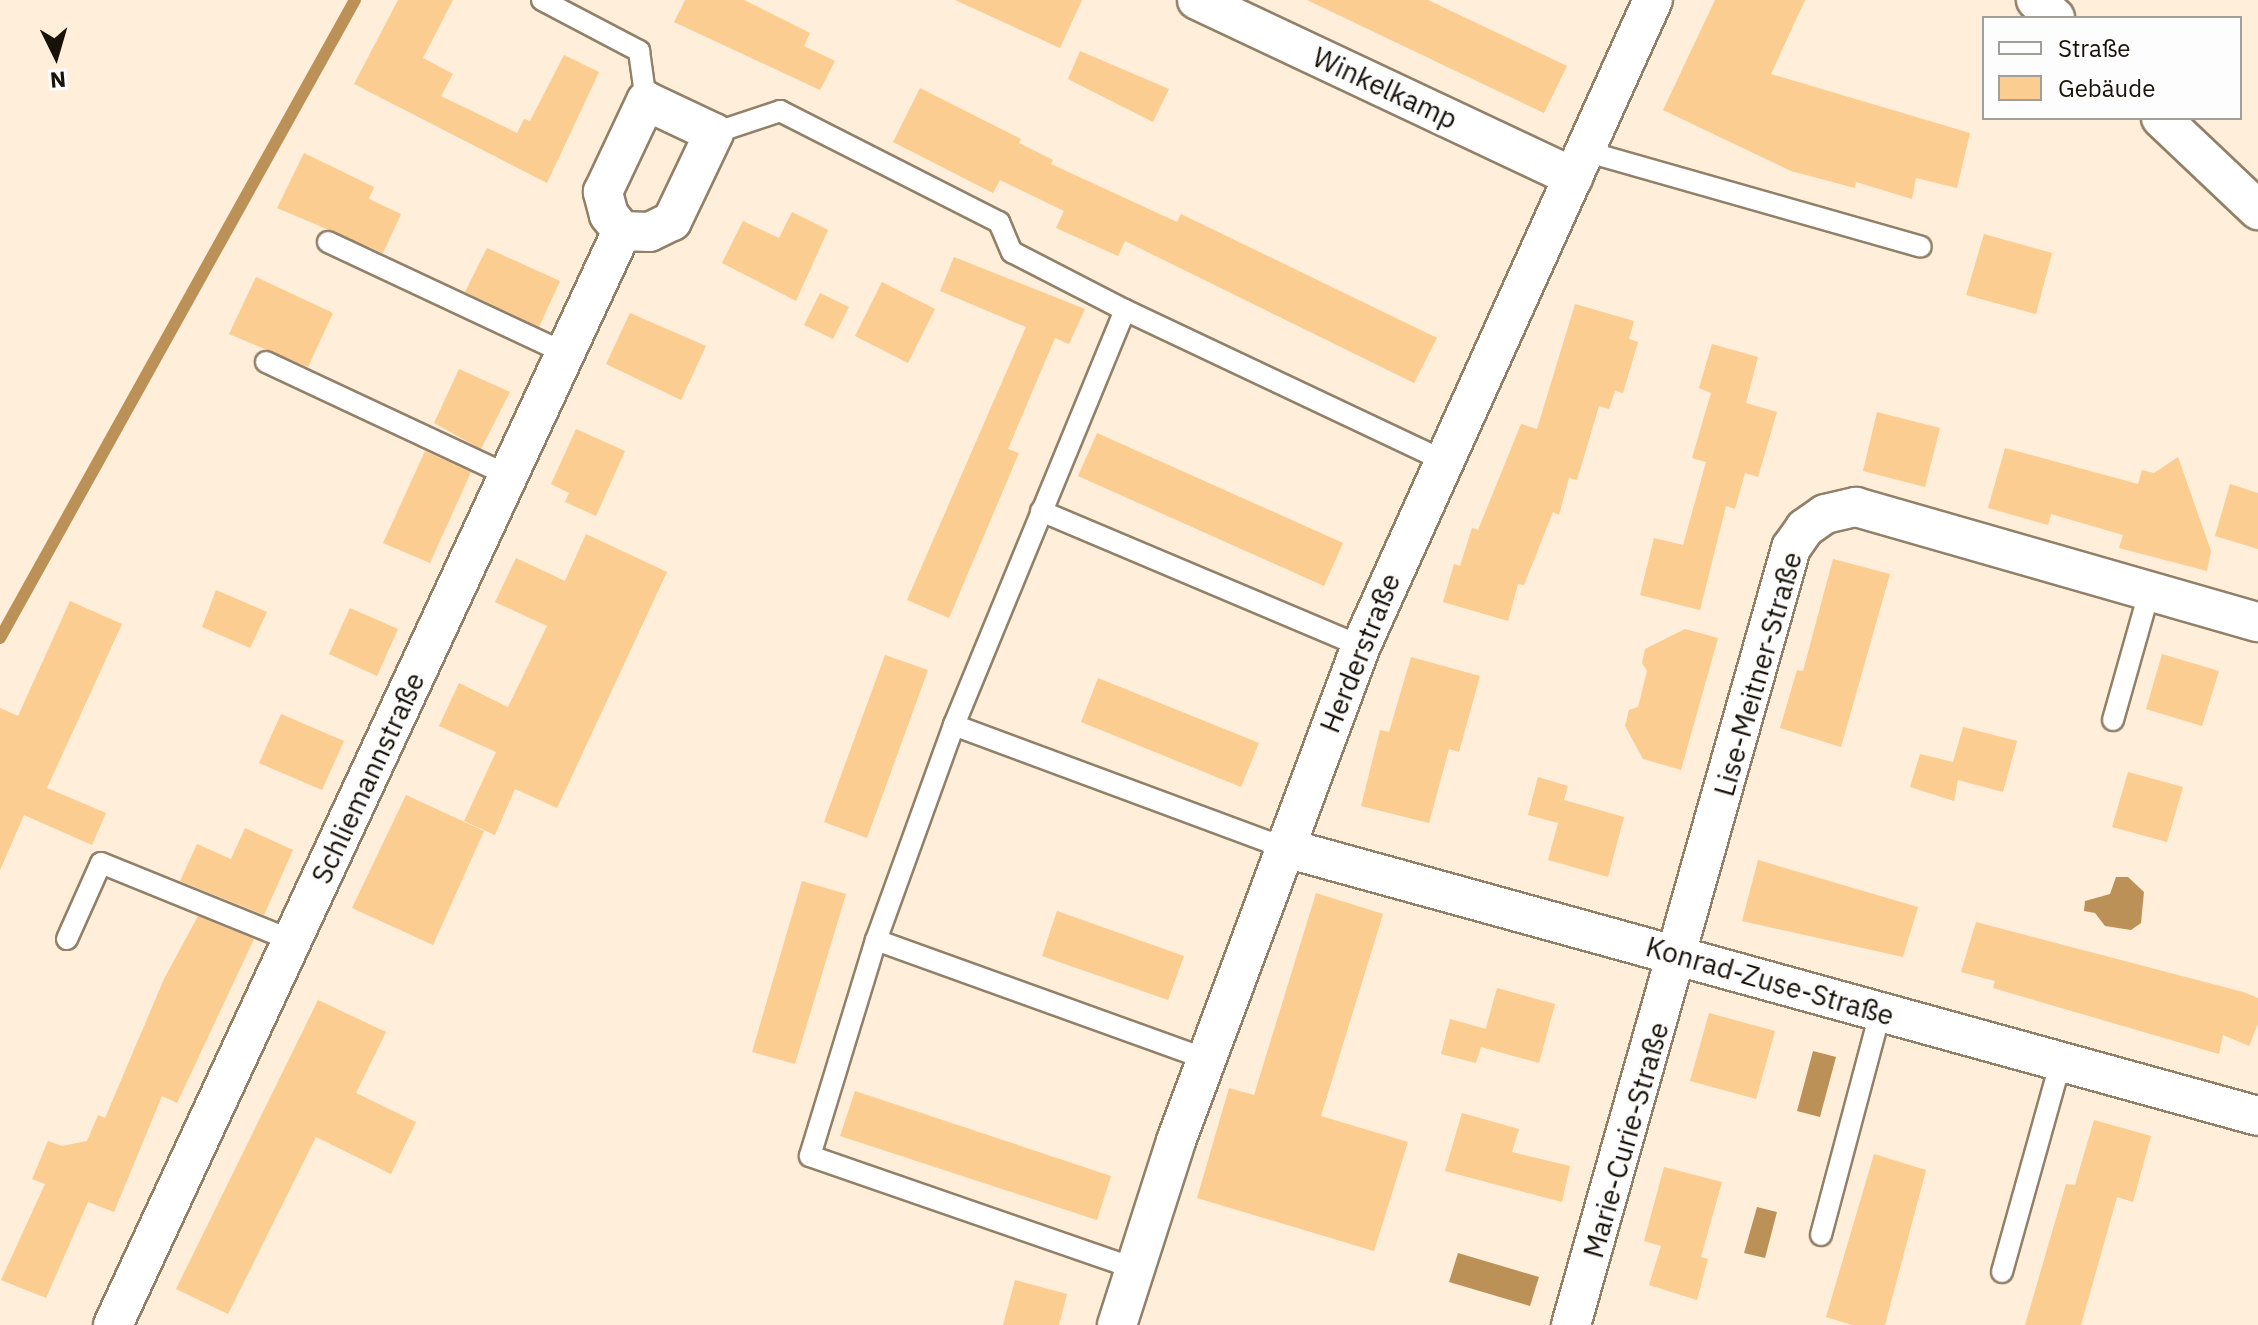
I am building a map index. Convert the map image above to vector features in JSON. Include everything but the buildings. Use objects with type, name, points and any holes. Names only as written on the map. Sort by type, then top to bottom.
[{"type":"street","name":"Winkelkamp","points":[[1197,0],[1579,164]]},
{"type":"street","name":"Herderstraße","points":[[1117,1325],[1133,1268],[1282,847],[1361,646],[1442,460],[1653,0]]},
{"type":"street","points":[[2036,0],[2053,16]]},
{"type":"street","points":[[646,101],[714,133],[672,221],[649,232],[622,231],[609,215],[603,192],[646,101]]},
{"type":"street","points":[[2163,120],[2258,210]]},
{"type":"street","name":"Schliemannstraße","points":[[113,1325],[622,231]]},
{"type":"street","name":"Lise-Meitner-Straße","points":[[1680,955],[1791,548],[1805,528],[1825,514],[1856,507],[2258,622]]},
{"type":"street","name":"Konrad-Zuse-Straße","points":[[1282,847],[2258,1116]]},
{"type":"street","name":"Marie-Curie-Straße","points":[[1571,1325],[1680,955]]},
{"type":"lane","points":[[542,0],[639,51],[646,101]]},
{"type":"lane","points":[[714,133],[780,111],[999,222],[1012,252],[1125,310],[1442,460]]},
{"type":"lane","points":[[1579,164],[1921,247]]},
{"type":"lane","points":[[328,242],[565,353]]},
{"type":"lane","points":[[1125,310],[954,725],[876,940],[810,1156],[1133,1268]]},
{"type":"lane","points":[[266,362],[509,476]]},
{"type":"lane","points":[[1041,511],[1361,646]]},
{"type":"lane","points":[[2113,720],[2149,593]]},
{"type":"lane","points":[[954,725],[1282,847]]},
{"type":"lane","points":[[67,939],[101,863],[293,941]]},
{"type":"lane","points":[[876,940],[1206,1059]]},
{"type":"lane","points":[[1821,1235],[1880,1013]]},
{"type":"lane","points":[[2002,1272],[2061,1061]]},
{"type":"shaded area","points":[[2116,877],[2128,877],[2144,892],[2141,923],[2131,930],[2105,926],[2095,913],[2084,911],[2085,901],[2110,894]]},
{"type":"shaded area","points":[[1813,1051],[1836,1057],[1820,1117],[1797,1111]]},
{"type":"shaded area","points":[[1757,1207],[1777,1212],[1765,1258],[1744,1253]]},
{"type":"shaded area","points":[[1458,1253],[1539,1277],[1530,1306],[1449,1282]]},
{"type":"waterway","points":[[0,638],[355,0]]}]
